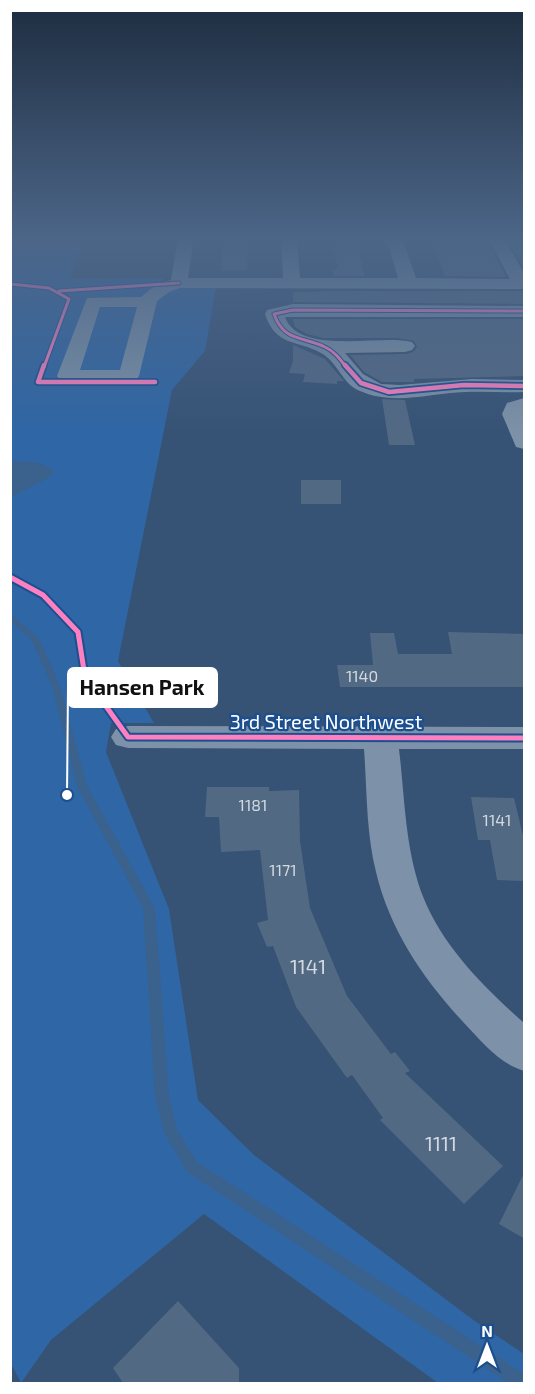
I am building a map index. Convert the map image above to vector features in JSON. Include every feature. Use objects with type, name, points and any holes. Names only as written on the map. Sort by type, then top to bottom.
[{"type":"street","points":[[93,303],[67,376],[129,376],[147,303]]},
{"type":"street","points":[[405,346],[324,347],[290,336],[280,330],[274,314],[293,310],[525,311]]},
{"type":"street","points":[[324,347],[348,366],[353,378],[366,386],[382,391],[423,391],[523,400]]},
{"type":"street","points":[[523,400],[515,408],[513,414],[525,442]]},
{"type":"street","name":"3rd Street Northwest","points":[[128,738],[525,738]]},
{"type":"street","points":[[380,738],[395,872],[410,914],[435,957],[452,979],[475,1006],[525,1051]]},
{"type":"shaded area","points":[[11,303],[213,303],[205,351],[172,390],[118,661],[154,723],[111,723],[106,752],[169,909],[198,1100],[254,1155],[472,1319],[524,1354],[524,1383],[438,1383],[204,1214],[51,1340],[21,1383],[11,1364]]},
{"type":"shaded area","points":[[10,462],[40,464],[54,472],[50,477],[11,497]]},
{"type":"building","points":[[415,303],[525,303],[525,304]]},
{"type":"building","points":[[293,319],[525,319],[525,376],[382,382],[364,372],[350,355],[406,354],[413,352],[417,347],[414,341],[398,338],[323,338],[307,334],[295,327]]},
{"type":"building","points":[[293,345],[325,359],[344,381],[337,381],[337,384],[303,382],[305,374],[289,373],[293,361]]},
{"type":"building","points":[[382,399],[405,400],[415,445],[389,445]]},
{"type":"building","points":[[301,480],[341,480],[341,504],[301,504]]},
{"type":"building","points":[[448,632],[525,634],[525,687],[340,687],[337,665],[373,665],[370,633],[394,633],[398,654],[452,654]]},
{"type":"building","points":[[207,787],[269,787],[269,791],[299,790],[300,841],[310,908],[347,996],[391,1054],[395,1052],[410,1071],[405,1073],[503,1166],[464,1204],[380,1120],[383,1118],[352,1075],[347,1078],[296,1007],[273,946],[267,947],[257,923],[268,920],[260,850],[221,852],[219,817],[205,817]]},
{"type":"building","points":[[471,797],[514,798],[525,844],[525,881],[497,880],[490,840],[478,840]]},
{"type":"building","points":[[525,1171],[525,1239],[499,1224]]},
{"type":"building","points":[[178,1301],[239,1368],[239,1383],[123,1383],[113,1368]]},
{"type":"waterway","points":[[10,616],[35,638],[56,686],[82,786],[149,908],[162,1096],[171,1132],[192,1167],[524,1383]]},
{"type":"cycle path","points":[[67,303],[38,382],[155,382]]},
{"type":"cycle path","points":[[524,311],[293,310],[274,314],[277,323],[287,334],[332,351],[356,379],[368,387],[400,392],[472,385],[524,386]]},
{"type":"cycle path","points":[[10,577],[43,595],[78,632],[85,677],[128,737],[524,738]]},
{"type":"place","name":"Hansen Park","points":[[67,795]]}]
